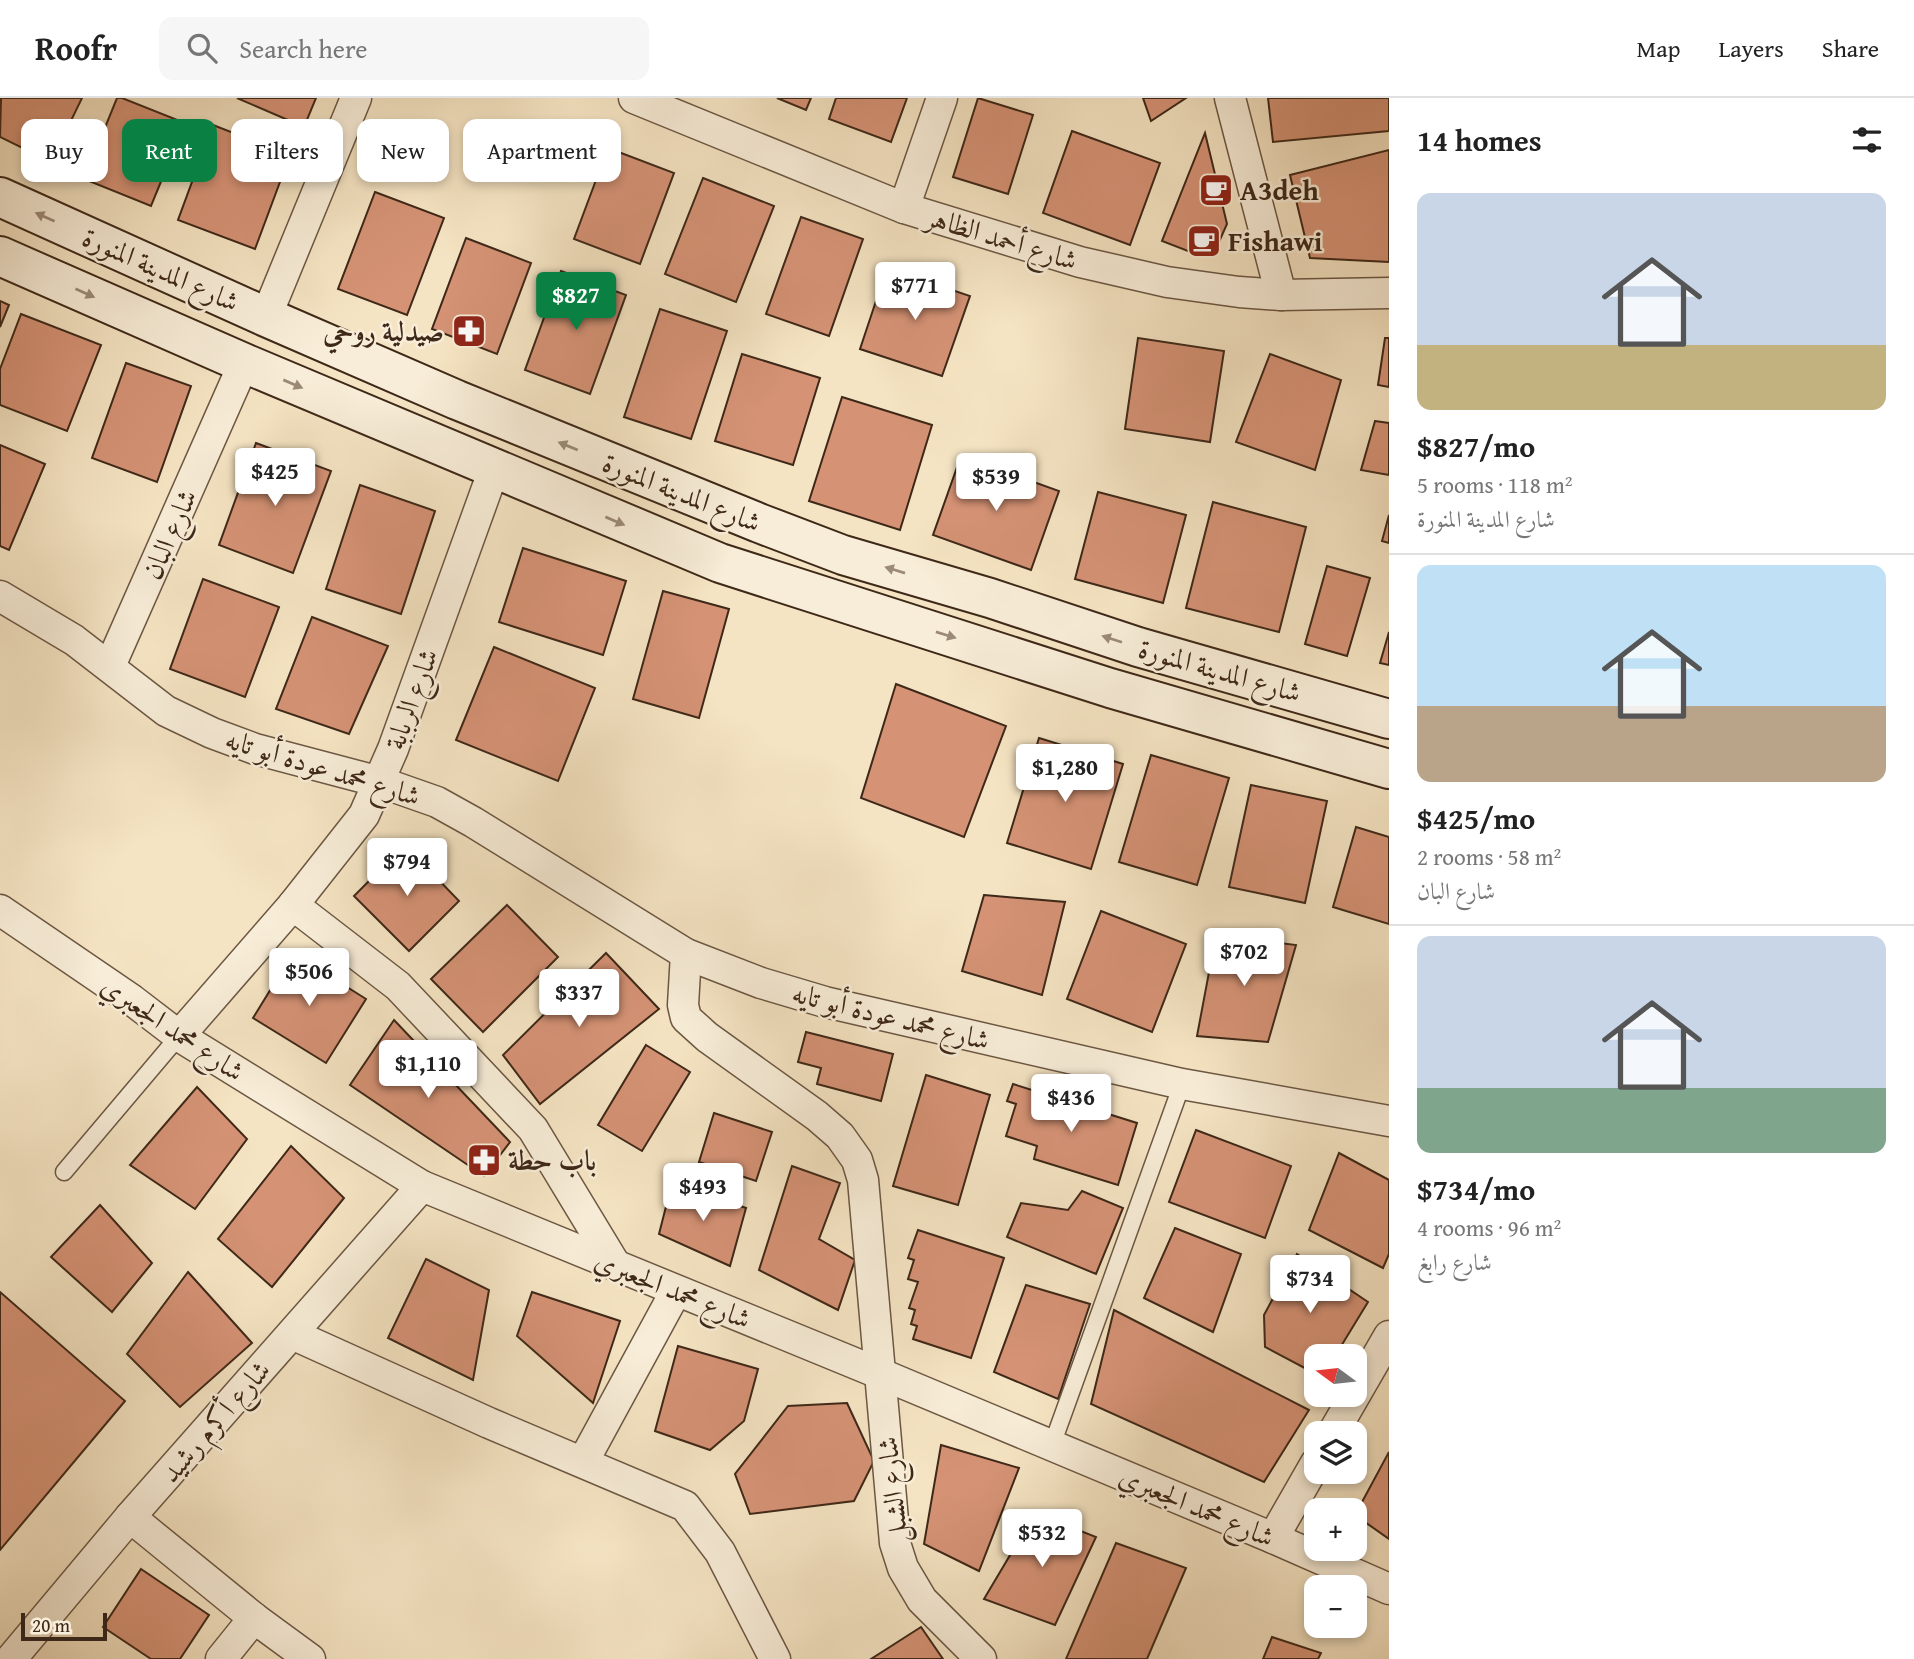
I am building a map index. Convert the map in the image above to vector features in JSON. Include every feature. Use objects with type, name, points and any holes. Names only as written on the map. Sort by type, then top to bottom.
[{"type":"main road","name":"شارع المدينة المنورة","points":[[0,197],[266,317],[548,438],[843,555],[990,598],[1138,648],[1389,719]]},
{"type":"main road","name":"شارع المدينة المنورة","points":[[0,256],[632,528],[732,567],[1110,688],[1389,769]]},
{"type":"street","points":[[266,317],[356,98]]},
{"type":"street","name":"شارع أحمد الظاهر","points":[[634,98],[904,208],[1080,262],[1167,282],[1281,295],[1389,293]]},
{"type":"street","points":[[904,208],[942,98]]},
{"type":"street","points":[[1230,98],[1281,295]]},
{"type":"street","name":"شارع البان","points":[[110,666],[244,363]]},
{"type":"street","name":"شارع الربابة","points":[[178,1036],[293,905],[364,814],[380,782],[494,469]]},
{"type":"street","name":"شارع محمد عودة أبو تايه","points":[[0,596],[74,640],[166,711],[255,750],[380,782],[437,802],[686,954],[761,983],[825,1002],[1182,1084],[1389,1121]]},
{"type":"street","points":[[293,905],[398,986],[533,1129],[617,1266]]},
{"type":"street","name":"شارع محمد الجعبري","points":[[0,910],[132,1000],[178,1036],[422,1186],[1052,1445],[1389,1589]]},
{"type":"street","points":[[686,954],[683,1005],[686,1018],[707,1037],[817,1116],[839,1136],[857,1160],[863,1180],[881,1374]]},
{"type":"street","name":"شارع أكرم رشيد","points":[[10,1659],[130,1517],[422,1186]]},
{"type":"street","points":[[583,1462],[676,1291]]},
{"type":"street","points":[[292,1334],[489,1423],[685,1506],[720,1552],[775,1659]]},
{"type":"street","points":[[1340,1421],[1389,1336]]},
{"type":"street","name":"شارع الشبل","points":[[881,1374],[892,1524],[903,1568],[922,1600],[981,1659]]},
{"type":"street","points":[[1273,1538],[1304,1484]]},
{"type":"street","points":[[130,1517],[254,1618],[310,1659]]},
{"type":"street","points":[[221,1659],[254,1618]]},
{"type":"lane","points":[[64,1171],[178,1036]]},
{"type":"lane","points":[[1052,1445],[1182,1084]]},
{"type":"building","points":[[1,98],[82,98],[72,119],[21,119],[21,147],[0,137]]},
{"type":"building","points":[[117,98],[175,119],[122,119],[122,182],[161,182],[151,206],[91,182],[108,182],[108,120]]},
{"type":"building","points":[[237,98],[316,98],[307,119],[286,119]]},
{"type":"building","points":[[777,98],[811,98],[806,110]]},
{"type":"building","points":[[836,98],[907,98],[891,142],[829,119]]},
{"type":"building","points":[[978,98],[1033,115],[1008,194],[953,177]]},
{"type":"building","points":[[1143,98],[1186,98],[1151,121]]},
{"type":"building","points":[[1268,98],[1389,98],[1389,131],[1273,142]]},
{"type":"building","points":[[217,127],[231,132],[231,182],[280,182],[255,249],[178,220],[192,182],[217,182]]},
{"type":"building","points":[[1072,131],[1160,163],[1130,245],[1043,213]]},
{"type":"building","points":[[1205,133],[1227,224],[1219,242],[1193,253],[1162,241]]},
{"type":"building","points":[[1389,150],[1389,262],[1310,258],[1290,175]]},
{"type":"building","points":[[621,153],[674,173],[640,264],[574,239],[595,182],[621,182]]},
{"type":"building","points":[[703,178],[774,206],[736,302],[665,274]]},
{"type":"building","points":[[375,192],[444,218],[407,315],[338,289]]},
{"type":"building","points":[[801,217],[863,239],[829,336],[766,314]]},
{"type":"building","points":[[466,238],[531,263],[497,354],[432,329]]},
{"type":"building","points":[[887,268],[970,296],[942,376],[860,349]]},
{"type":"building","points":[[561,271],[626,295],[590,394],[525,370]]},
{"type":"building","points":[[0,301],[9,305],[0,327]]},
{"type":"building","points":[[660,309],[727,331],[691,439],[624,417]]},
{"type":"building","points":[[21,314],[101,345],[67,431],[0,405],[0,369]]},
{"type":"building","points":[[1138,338],[1224,351],[1210,442],[1125,429]]},
{"type":"building","points":[[1385,338],[1389,338],[1389,387],[1378,385]]},
{"type":"building","points":[[742,354],[820,378],[793,465],[715,441]]},
{"type":"building","points":[[1270,354],[1341,380],[1315,470],[1236,442]]},
{"type":"building","points":[[126,363],[191,386],[157,482],[92,458]]},
{"type":"building","points":[[842,397],[932,425],[900,530],[809,501]]},
{"type":"building","points":[[1375,421],[1389,423],[1389,475],[1361,470]]},
{"type":"building","points":[[256,443],[331,471],[293,573],[219,545]]},
{"type":"building","points":[[0,445],[45,464],[9,550],[0,546]]},
{"type":"building","points":[[961,456],[1059,491],[1031,570],[933,535]]},
{"type":"building","points":[[360,485],[435,511],[401,614],[326,589]]},
{"type":"building","points":[[1098,492],[1186,515],[1163,603],[1075,579]]},
{"type":"building","points":[[1213,502],[1306,527],[1279,632],[1186,608]]},
{"type":"building","points":[[1389,515],[1389,543],[1382,541]]},
{"type":"building","points":[[523,548],[626,581],[603,655],[499,622]]},
{"type":"building","points":[[1327,566],[1370,578],[1347,656],[1305,644]]},
{"type":"building","points":[[203,579],[279,607],[245,697],[170,669]]},
{"type":"building","points":[[663,591],[729,609],[699,718],[633,699]]},
{"type":"building","points":[[312,617],[388,646],[349,734],[276,709]]},
{"type":"building","points":[[1389,632],[1389,665],[1380,663]]},
{"type":"building","points":[[494,647],[595,688],[558,781],[456,740]]},
{"type":"building","points":[[896,684],[1006,726],[964,837],[861,798]]},
{"type":"building","points":[[1039,738],[1123,764],[1091,869],[1007,843]]},
{"type":"building","points":[[1151,755],[1229,778],[1197,885],[1119,862]]},
{"type":"building","points":[[1251,785],[1327,801],[1305,903],[1229,887]]},
{"type":"building","points":[[1356,827],[1389,837],[1389,924],[1333,907]]},
{"type":"building","points":[[405,845],[459,901],[409,951],[354,896]]},
{"type":"building","points":[[984,895],[1065,902],[1042,995],[962,971]]},
{"type":"building","points":[[507,905],[558,957],[483,1032],[431,979]]},
{"type":"building","points":[[1101,911],[1186,944],[1152,1032],[1067,999]]},
{"type":"building","points":[[1216,935],[1296,945],[1268,1042],[1197,1036]]},
{"type":"building","points":[[293,953],[366,999],[326,1063],[253,1018]]},
{"type":"building","points":[[606,953],[659,1009],[540,1104],[503,1055]]},
{"type":"building","points":[[394,1020],[510,1142],[484,1176],[350,1085]]},
{"type":"building","points":[[806,1032],[893,1054],[881,1101],[817,1084],[821,1068],[798,1062]]},
{"type":"building","points":[[646,1045],[690,1072],[642,1151],[598,1125]]},
{"type":"building","points":[[926,1075],[990,1095],[958,1205],[893,1186]]},
{"type":"building","points":[[1013,1084],[1137,1123],[1118,1185],[1034,1159],[1037,1146],[1006,1136],[1016,1104],[1007,1101]]},
{"type":"building","points":[[197,1087],[247,1139],[195,1209],[130,1165]]},
{"type":"building","points":[[714,1113],[772,1132],[756,1181],[699,1162]]},
{"type":"building","points":[[1196,1130],[1291,1166],[1265,1238],[1169,1202]]},
{"type":"building","points":[[291,1146],[344,1198],[272,1287],[218,1239]]},
{"type":"building","points":[[1339,1153],[1389,1180],[1389,1254],[1383,1268],[1309,1230]]},
{"type":"building","points":[[792,1166],[840,1183],[819,1239],[855,1260],[838,1310],[759,1270]]},
{"type":"building","points":[[672,1183],[746,1208],[730,1266],[659,1234]]},
{"type":"building","points":[[1082,1191],[1123,1208],[1096,1274],[1007,1237],[1021,1203],[1068,1210]]},
{"type":"building","points":[[100,1205],[152,1263],[112,1312],[51,1257]]},
{"type":"building","points":[[1175,1228],[1241,1254],[1213,1332],[1144,1298]]},
{"type":"building","points":[[918,1230],[1004,1258],[971,1358],[913,1339],[917,1326],[911,1324],[915,1310],[909,1308],[918,1282],[908,1279],[914,1260],[908,1258]]},
{"type":"building","points":[[1297,1254],[1368,1302],[1342,1344],[1304,1344],[1304,1368],[1265,1347],[1264,1315]]},
{"type":"building","points":[[426,1259],[489,1290],[473,1380],[388,1338]]},
{"type":"building","points":[[188,1272],[252,1343],[180,1407],[127,1354]]},
{"type":"building","points":[[1026,1285],[1090,1304],[1058,1399],[994,1372]]},
{"type":"building","points":[[0,1292],[125,1401],[0,1550]]},
{"type":"building","points":[[532,1292],[620,1321],[593,1403],[517,1336]]},
{"type":"building","points":[[1114,1310],[1309,1410],[1264,1482],[1091,1404]]},
{"type":"building","points":[[678,1346],[758,1369],[744,1421],[710,1450],[655,1431]]},
{"type":"building","points":[[847,1403],[874,1461],[854,1501],[750,1514],[735,1474],[788,1406]]},
{"type":"building","points":[[941,1445],[1019,1468],[979,1571],[924,1544]]},
{"type":"building","points":[[1389,1452],[1389,1539],[1367,1523],[1367,1498],[1364,1498]]},
{"type":"building","points":[[1035,1513],[1096,1537],[1055,1625],[984,1599]]},
{"type":"building","points":[[1116,1543],[1186,1568],[1147,1659],[1066,1659]]},
{"type":"building","points":[[141,1569],[209,1615],[180,1659],[151,1659],[103,1627]]},
{"type":"building","points":[[921,1627],[943,1659],[871,1659]]},
{"type":"building","points":[[1272,1637],[1321,1653],[1318,1659],[1263,1659]]},
{"type":"place","name":"A3deh","points":[[1216,190]]},
{"type":"place","name":"Fishawi","points":[[1204,241]]},
{"type":"place","name":"صيدلية روحي","points":[[469,331]]},
{"type":"place","name":"باب حطة","points":[[484,1160]]}]
